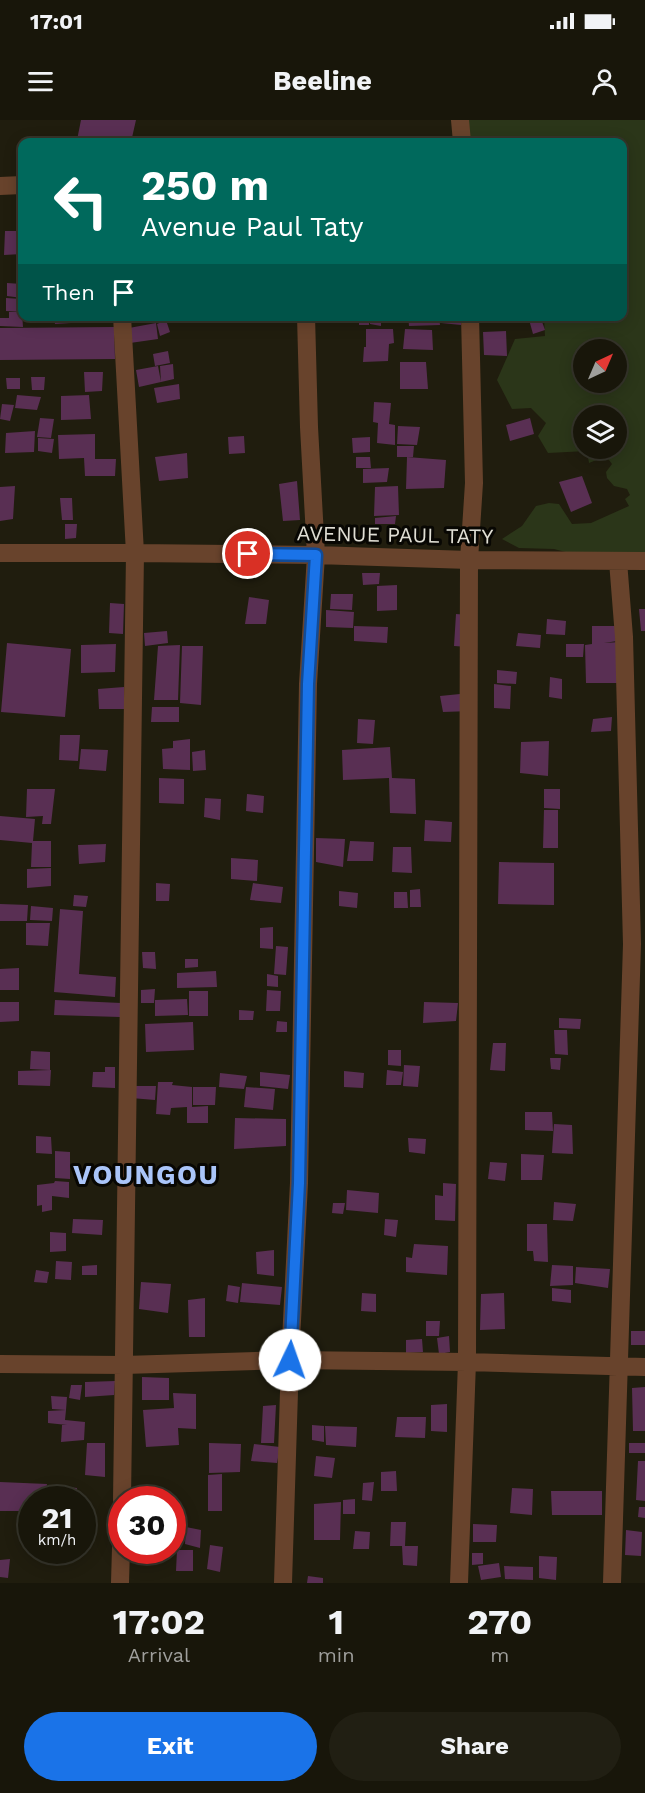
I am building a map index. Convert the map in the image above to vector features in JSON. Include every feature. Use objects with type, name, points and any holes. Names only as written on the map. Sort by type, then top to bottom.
[{"type":"street","points":[[460,120],[462,138]]},
{"type":"street","points":[[0,186],[18,185]]},
{"type":"street","points":[[122,321],[135,553],[122,1486]]},
{"type":"street","points":[[283,1583],[290,1360],[299,1183],[308,684],[316,555],[306,321]]},
{"type":"street","points":[[459,1583],[467,1362],[469,560],[474,483],[470,321]]},
{"type":"street","name":"AVENUE PAUL TATY","points":[[0,553],[316,555],[469,560],[645,561]]},
{"type":"street","points":[[612,1583],[632,944],[624,648],[618,561]]},
{"type":"street","points":[[0,1365],[124,1365],[290,1360],[645,1367]]},
{"type":"street","points":[[120,1583],[121,1564]]},
{"type":"green space","points":[[469,120],[645,120],[645,563],[577,555],[554,549],[519,548],[502,539],[522,526],[536,506],[549,503],[559,504],[572,524],[591,523],[629,506],[625,499],[630,495],[627,489],[614,486],[607,478],[606,472],[612,464],[608,459],[627,459],[627,405],[573,405],[573,452],[548,453],[538,436],[546,423],[531,408],[512,409],[497,380],[515,339],[545,336],[544,321],[627,321],[627,138],[460,138]]},
{"type":"building","points":[[81,120],[136,120],[132,138],[77,138]]},
{"type":"building","points":[[5,231],[18,231],[18,254],[4,255]]},
{"type":"building","points":[[7,283],[18,284],[18,297],[7,296]]},
{"type":"building","points":[[6,298],[18,299],[18,312],[6,311]]},
{"type":"building","points":[[9,312],[18,312],[18,321],[23,321],[23,327],[0,326],[0,318],[9,318]]},
{"type":"building","points":[[55,321],[71,321],[71,323],[55,324]]},
{"type":"building","points":[[166,321],[170,332],[160,336],[157,324]]},
{"type":"building","points":[[359,321],[369,321],[369,325],[359,325]]},
{"type":"building","points":[[370,321],[381,321],[381,326],[370,324]]},
{"type":"building","points":[[408,321],[440,321],[440,325],[409,326]]},
{"type":"building","points":[[441,321],[461,321],[461,325],[441,323]]},
{"type":"building","points":[[529,321],[542,321],[545,330],[533,334]]},
{"type":"building","points":[[156,323],[158,339],[130,343],[129,328]]},
{"type":"building","points":[[114,327],[115,359],[0,360],[0,328]]},
{"type":"building","points":[[366,329],[393,329],[394,343],[389,344],[388,361],[363,362]]},
{"type":"building","points":[[405,329],[432,330],[433,350],[403,349]]},
{"type":"building","points":[[506,331],[507,356],[484,355],[483,332]]},
{"type":"building","points":[[168,351],[170,363],[155,366],[153,354]]},
{"type":"building","points":[[400,362],[426,362],[428,389],[400,389]]},
{"type":"building","points":[[173,364],[174,379],[161,382],[160,366]]},
{"type":"building","points":[[158,366],[161,382],[139,387],[136,370]]},
{"type":"building","points":[[84,372],[103,372],[102,391],[85,392]]},
{"type":"building","points":[[31,377],[45,377],[44,390],[32,390]]},
{"type":"building","points":[[6,378],[20,378],[20,389],[7,389]]},
{"type":"building","points":[[179,384],[180,399],[157,403],[154,388]]},
{"type":"building","points":[[17,395],[41,397],[37,410],[15,408]]},
{"type":"building","points":[[89,395],[91,419],[61,420],[61,396]]},
{"type":"building","points":[[374,402],[391,403],[389,424],[395,425],[395,445],[377,443],[378,423],[373,422]]},
{"type":"building","points":[[2,404],[14,405],[10,421],[0,419]]},
{"type":"building","points":[[40,418],[54,419],[51,438],[37,437]]},
{"type":"building","points":[[530,418],[534,434],[510,441],[506,425]]},
{"type":"building","points":[[398,426],[420,427],[417,445],[397,444]]},
{"type":"building","points":[[35,431],[34,452],[5,453],[6,433]]},
{"type":"building","points":[[95,434],[95,459],[116,459],[115,476],[85,476],[84,458],[59,459],[58,435]]},
{"type":"building","points":[[244,436],[245,453],[229,454],[228,437]]},
{"type":"building","points":[[370,437],[370,452],[353,453],[352,438]]},
{"type":"building","points":[[38,438],[54,439],[52,453],[38,451]]},
{"type":"building","points":[[397,446],[414,446],[413,457],[397,457]]},
{"type":"building","points":[[187,453],[188,478],[159,481],[155,457]]},
{"type":"building","points":[[356,457],[370,457],[371,468],[356,468]]},
{"type":"building","points":[[407,457],[446,460],[444,488],[406,489]]},
{"type":"building","points":[[389,468],[387,482],[363,483],[363,469]]},
{"type":"building","points":[[582,476],[592,503],[571,512],[559,482]]},
{"type":"building","points":[[297,481],[300,520],[283,521],[279,484]]},
{"type":"building","points":[[15,486],[13,519],[0,521],[0,487]]},
{"type":"building","points":[[398,486],[399,515],[374,516],[375,487]]},
{"type":"building","points":[[60,498],[72,498],[73,520],[62,520]]},
{"type":"building","points":[[396,516],[395,524],[375,524],[375,518]]},
{"type":"building","points":[[65,524],[77,524],[76,538],[65,539]]},
{"type":"building","points":[[362,573],[380,573],[379,584],[363,585]]},
{"type":"building","points":[[397,585],[397,610],[377,611],[377,586]]},
{"type":"building","points":[[331,594],[353,594],[352,610],[330,609]]},
{"type":"building","points":[[249,597],[269,600],[266,624],[245,624]]},
{"type":"building","points":[[110,603],[124,604],[123,634],[109,633]]},
{"type":"building","points":[[639,609],[645,609],[645,631],[641,631]]},
{"type":"building","points":[[326,610],[354,612],[353,628],[326,627]]},
{"type":"building","points":[[456,614],[469,615],[468,647],[454,646]]},
{"type":"building","points":[[547,619],[566,621],[565,635],[546,634]]},
{"type":"building","points":[[354,626],[388,627],[387,643],[354,641]]},
{"type":"building","points":[[592,626],[616,626],[617,641],[604,643],[620,642],[622,683],[586,683],[585,645],[592,644]]},
{"type":"building","points":[[167,631],[168,643],[145,646],[144,633]]},
{"type":"building","points":[[518,633],[541,635],[540,648],[516,646]]},
{"type":"building","points":[[7,643],[71,649],[65,717],[1,712]]},
{"type":"building","points":[[116,644],[115,672],[81,673],[81,645]]},
{"type":"building","points":[[566,644],[584,644],[583,657],[566,657]]},
{"type":"building","points":[[180,645],[178,700],[154,700],[158,646]]},
{"type":"building","points":[[182,646],[203,646],[201,705],[180,703]]},
{"type":"building","points":[[497,670],[517,672],[516,684],[497,683]]},
{"type":"building","points":[[550,677],[562,679],[562,699],[549,697]]},
{"type":"building","points":[[494,684],[511,686],[510,709],[494,708]]},
{"type":"building","points":[[124,687],[124,709],[99,709],[98,689]]},
{"type":"building","points":[[470,693],[471,711],[443,712],[440,696]]},
{"type":"building","points":[[152,707],[179,707],[179,722],[151,722]]},
{"type":"building","points":[[612,717],[611,731],[591,732],[593,719]]},
{"type":"building","points":[[358,719],[375,720],[373,744],[357,743]]},
{"type":"building","points":[[60,735],[80,735],[78,761],[59,760]]},
{"type":"building","points":[[190,739],[190,770],[163,769],[162,749],[173,748],[173,741]]},
{"type":"building","points":[[549,741],[548,776],[520,773],[521,742]]},
{"type":"building","points":[[390,747],[392,778],[415,779],[416,814],[390,813],[389,778],[343,780],[342,750]]},
{"type":"building","points":[[81,749],[108,750],[106,771],[79,769]]},
{"type":"building","points":[[205,750],[206,770],[193,771],[192,752]]},
{"type":"building","points":[[159,778],[184,779],[184,804],[159,803]]},
{"type":"building","points":[[27,789],[55,789],[51,824],[42,824],[43,816],[26,817]]},
{"type":"building","points":[[544,789],[560,789],[560,809],[544,808]]},
{"type":"building","points":[[247,794],[264,796],[263,813],[246,811]]},
{"type":"building","points":[[205,798],[221,799],[220,820],[204,817]]},
{"type":"building","points":[[544,810],[558,810],[558,848],[543,848]]},
{"type":"building","points":[[0,816],[35,819],[33,841],[51,841],[51,867],[31,867],[32,843],[0,840]]},
{"type":"building","points":[[425,820],[452,822],[451,842],[424,841]]},
{"type":"building","points":[[316,838],[345,839],[343,867],[316,862]]},
{"type":"building","points":[[350,841],[374,842],[373,861],[347,861]]},
{"type":"building","points":[[106,844],[105,862],[79,864],[78,845]]},
{"type":"building","points":[[393,847],[411,847],[412,873],[392,872]]},
{"type":"building","points":[[231,858],[258,860],[257,881],[231,879]]},
{"type":"building","points":[[499,862],[554,863],[554,905],[498,904]]},
{"type":"building","points":[[51,868],[51,886],[27,888],[27,869]]},
{"type":"building","points":[[156,883],[170,884],[169,901],[156,901]]},
{"type":"building","points":[[253,883],[283,887],[281,903],[250,900]]},
{"type":"building","points":[[420,889],[421,907],[410,907],[410,890]]},
{"type":"building","points":[[339,891],[358,893],[357,908],[339,906]]},
{"type":"building","points":[[394,892],[407,892],[408,908],[394,908]]},
{"type":"building","points":[[74,895],[88,896],[86,907],[73,906]]},
{"type":"building","points":[[0,904],[28,905],[27,921],[0,921]]},
{"type":"building","points":[[31,906],[53,908],[52,921],[30,920]]},
{"type":"building","points":[[60,909],[83,911],[79,974],[116,977],[115,997],[54,992]]},
{"type":"building","points":[[26,923],[50,923],[48,946],[26,945]]},
{"type":"building","points":[[273,927],[273,949],[260,948],[260,928]]},
{"type":"building","points":[[276,946],[288,947],[286,975],[274,974]]},
{"type":"building","points":[[142,952],[155,952],[156,969],[143,968]]},
{"type":"building","points":[[185,959],[198,959],[198,967],[185,968]]},
{"type":"building","points":[[19,968],[19,990],[0,990],[0,969]]},
{"type":"building","points":[[216,971],[217,987],[177,988],[177,973]]},
{"type":"building","points":[[267,974],[278,976],[278,987],[267,986]]},
{"type":"building","points":[[155,989],[154,1003],[141,1003],[141,990]]},
{"type":"building","points":[[267,990],[281,991],[280,1011],[266,1011]]},
{"type":"building","points":[[189,991],[208,991],[208,1016],[189,1016]]},
{"type":"building","points":[[187,999],[188,1015],[155,1016],[155,1000]]},
{"type":"building","points":[[55,1000],[121,1003],[120,1017],[54,1015]]},
{"type":"building","points":[[0,1002],[19,1002],[19,1021],[0,1022]]},
{"type":"building","points":[[424,1002],[458,1003],[456,1021],[423,1023]]},
{"type":"building","points":[[239,1010],[254,1011],[253,1020],[239,1020]]},
{"type":"building","points":[[559,1018],[581,1019],[580,1029],[559,1028]]},
{"type":"building","points":[[277,1021],[287,1022],[287,1032],[276,1032]]},
{"type":"building","points":[[193,1022],[194,1050],[146,1052],[145,1024]]},
{"type":"building","points":[[554,1030],[567,1030],[568,1055],[555,1054]]},
{"type":"building","points":[[493,1043],[506,1043],[505,1071],[490,1070]]},
{"type":"building","points":[[388,1050],[401,1050],[401,1066],[388,1065]]},
{"type":"building","points":[[31,1051],[50,1052],[50,1070],[30,1069]]},
{"type":"building","points":[[550,1058],[561,1058],[560,1070],[551,1069]]},
{"type":"building","points":[[404,1065],[420,1066],[418,1087],[403,1086]]},
{"type":"building","points":[[105,1067],[115,1067],[115,1088],[92,1087],[93,1072],[105,1072]]},
{"type":"building","points":[[51,1070],[50,1086],[18,1085],[18,1071]]},
{"type":"building","points":[[387,1070],[403,1072],[401,1085],[386,1085]]},
{"type":"building","points":[[344,1071],[364,1073],[363,1088],[344,1087]]},
{"type":"building","points":[[260,1072],[290,1075],[288,1089],[260,1086]]},
{"type":"building","points":[[220,1073],[247,1076],[244,1089],[219,1087]]},
{"type":"building","points":[[158,1082],[173,1082],[172,1085],[192,1087],[192,1107],[208,1106],[208,1123],[187,1123],[187,1107],[171,1108],[170,1115],[156,1114]]},
{"type":"building","points":[[133,1086],[156,1086],[155,1100],[131,1098]]},
{"type":"building","points":[[193,1087],[216,1087],[215,1105],[193,1105]]},
{"type":"building","points":[[246,1087],[275,1089],[273,1110],[244,1107]]},
{"type":"building","points":[[525,1112],[552,1112],[553,1131],[525,1130]]},
{"type":"building","points":[[235,1118],[286,1119],[286,1146],[234,1149]]},
{"type":"building","points":[[554,1124],[572,1125],[573,1154],[552,1153]]},
{"type":"building","points":[[36,1136],[51,1137],[52,1154],[36,1153]]},
{"type":"building","points":[[408,1138],[426,1139],[425,1154],[409,1152]]},
{"type":"building","points":[[55,1151],[70,1152],[70,1179],[55,1178]]},
{"type":"building","points":[[521,1154],[544,1155],[542,1180],[521,1180]]},
{"type":"building","points":[[490,1162],[507,1163],[505,1181],[488,1179]]},
{"type":"building","points":[[55,1181],[69,1182],[69,1198],[52,1196],[52,1210],[42,1212],[42,1205],[37,1206],[37,1185]]},
{"type":"building","points":[[443,1183],[456,1184],[455,1221],[435,1220],[435,1195],[443,1196]]},
{"type":"building","points":[[347,1190],[379,1193],[378,1213],[346,1210]]},
{"type":"building","points":[[554,1202],[576,1204],[573,1221],[553,1220]]},
{"type":"building","points":[[333,1203],[345,1203],[343,1214],[332,1213]]},
{"type":"building","points":[[73,1219],[103,1220],[102,1235],[72,1233]]},
{"type":"building","points":[[385,1219],[398,1220],[396,1237],[384,1235]]},
{"type":"building","points":[[527,1224],[547,1224],[548,1262],[534,1261],[533,1251],[527,1251]]},
{"type":"building","points":[[50,1232],[66,1233],[66,1251],[50,1252]]},
{"type":"building","points":[[414,1244],[448,1246],[447,1275],[406,1272],[406,1257],[412,1258]]},
{"type":"building","points":[[274,1250],[274,1276],[257,1274],[256,1252]]},
{"type":"building","points":[[56,1261],[72,1262],[71,1280],[55,1279]]},
{"type":"building","points":[[97,1265],[97,1275],[82,1275],[82,1266]]},
{"type":"building","points":[[552,1265],[573,1266],[573,1285],[550,1286]]},
{"type":"building","points":[[576,1267],[610,1269],[608,1288],[575,1283]]},
{"type":"building","points":[[36,1270],[49,1272],[47,1283],[34,1282]]},
{"type":"building","points":[[141,1282],[171,1284],[168,1313],[139,1309]]},
{"type":"building","points":[[242,1283],[282,1287],[280,1305],[240,1302]]},
{"type":"building","points":[[228,1285],[240,1287],[238,1303],[226,1301]]},
{"type":"building","points":[[552,1288],[571,1290],[571,1303],[552,1301]]},
{"type":"building","points":[[362,1293],[376,1294],[376,1312],[361,1311]]},
{"type":"building","points":[[504,1293],[505,1329],[480,1330],[481,1294]]},
{"type":"building","points":[[205,1298],[205,1337],[189,1337],[188,1300]]},
{"type":"building","points":[[426,1321],[440,1321],[439,1336],[426,1336]]},
{"type":"building","points":[[631,1331],[645,1331],[645,1345],[631,1345]]},
{"type":"building","points":[[449,1336],[450,1352],[439,1354],[437,1338]]},
{"type":"building","points":[[422,1339],[423,1352],[406,1353],[406,1340]]},
{"type":"building","points":[[142,1377],[169,1378],[169,1400],[142,1400]]},
{"type":"building","points":[[115,1381],[114,1395],[85,1397],[85,1382]]},
{"type":"building","points":[[71,1385],[82,1385],[80,1400],[69,1398]]},
{"type":"building","points":[[645,1387],[645,1431],[633,1431],[632,1388]]},
{"type":"building","points":[[173,1393],[196,1394],[196,1429],[178,1428],[179,1445],[146,1447],[143,1410],[174,1408]]},
{"type":"building","points":[[51,1396],[67,1397],[66,1410],[52,1409]]},
{"type":"building","points":[[447,1404],[447,1432],[431,1431],[431,1405]]},
{"type":"building","points":[[276,1405],[274,1443],[261,1443],[263,1406]]},
{"type":"building","points":[[66,1410],[65,1420],[85,1422],[84,1440],[61,1442],[62,1425],[67,1425],[48,1423],[48,1411]]},
{"type":"building","points":[[397,1417],[426,1417],[425,1438],[395,1437]]},
{"type":"building","points":[[312,1425],[324,1426],[324,1442],[312,1440]]},
{"type":"building","points":[[325,1426],[357,1427],[356,1447],[326,1445]]},
{"type":"building","points":[[87,1443],[105,1443],[105,1477],[85,1475]]},
{"type":"building","points":[[209,1443],[241,1444],[240,1472],[209,1473]]},
{"type":"building","points":[[629,1443],[645,1443],[645,1453],[629,1453]]},
{"type":"building","points":[[254,1444],[280,1447],[277,1463],[251,1461]]},
{"type":"building","points":[[316,1456],[335,1458],[332,1478],[314,1476]]},
{"type":"building","points":[[638,1461],[645,1461],[645,1501],[636,1500]]},
{"type":"building","points":[[396,1471],[397,1491],[381,1491],[381,1472]]},
{"type":"building","points":[[222,1474],[222,1511],[208,1511],[208,1475]]},
{"type":"building","points":[[0,1482],[47,1484],[47,1486],[18,1486],[18,1511],[0,1511]]},
{"type":"building","points":[[374,1482],[372,1501],[362,1500],[363,1483]]},
{"type":"building","points":[[512,1488],[533,1489],[532,1515],[510,1513]]},
{"type":"building","points":[[551,1491],[602,1491],[602,1515],[552,1515]]},
{"type":"building","points":[[355,1499],[355,1514],[343,1514],[343,1500]]},
{"type":"building","points":[[341,1502],[340,1540],[314,1540],[314,1504]]},
{"type":"building","points":[[639,1507],[645,1507],[645,1518],[638,1517]]},
{"type":"building","points":[[391,1522],[406,1522],[405,1546],[418,1546],[417,1566],[403,1565],[402,1546],[390,1546]]},
{"type":"building","points":[[473,1524],[497,1525],[496,1542],[473,1542]]},
{"type":"building","points":[[186,1527],[201,1530],[200,1548],[186,1544]]},
{"type":"building","points":[[626,1530],[642,1532],[641,1556],[625,1555]]},
{"type":"building","points":[[355,1531],[370,1532],[369,1549],[353,1549]]},
{"type":"building","points":[[210,1545],[223,1547],[220,1572],[207,1569]]},
{"type":"building","points":[[186,1550],[193,1550],[193,1571],[176,1571],[176,1564],[186,1564]]},
{"type":"building","points":[[472,1553],[483,1553],[483,1564],[472,1565]]},
{"type":"building","points":[[539,1556],[557,1557],[556,1580],[539,1578]]},
{"type":"building","points":[[10,1559],[8,1578],[0,1577],[0,1560]]},
{"type":"building","points":[[499,1563],[501,1577],[481,1580],[478,1566]]},
{"type":"building","points":[[504,1566],[533,1567],[533,1580],[505,1579]]},
{"type":"building","points":[[308,1576],[323,1578],[323,1583],[307,1583]]},
{"type":"district","name":"VOUNGOU","points":[[146,1175]]},
{"type":"route","points":[[248,554],[316,555],[308,684],[299,1183],[290,1360]]}]
